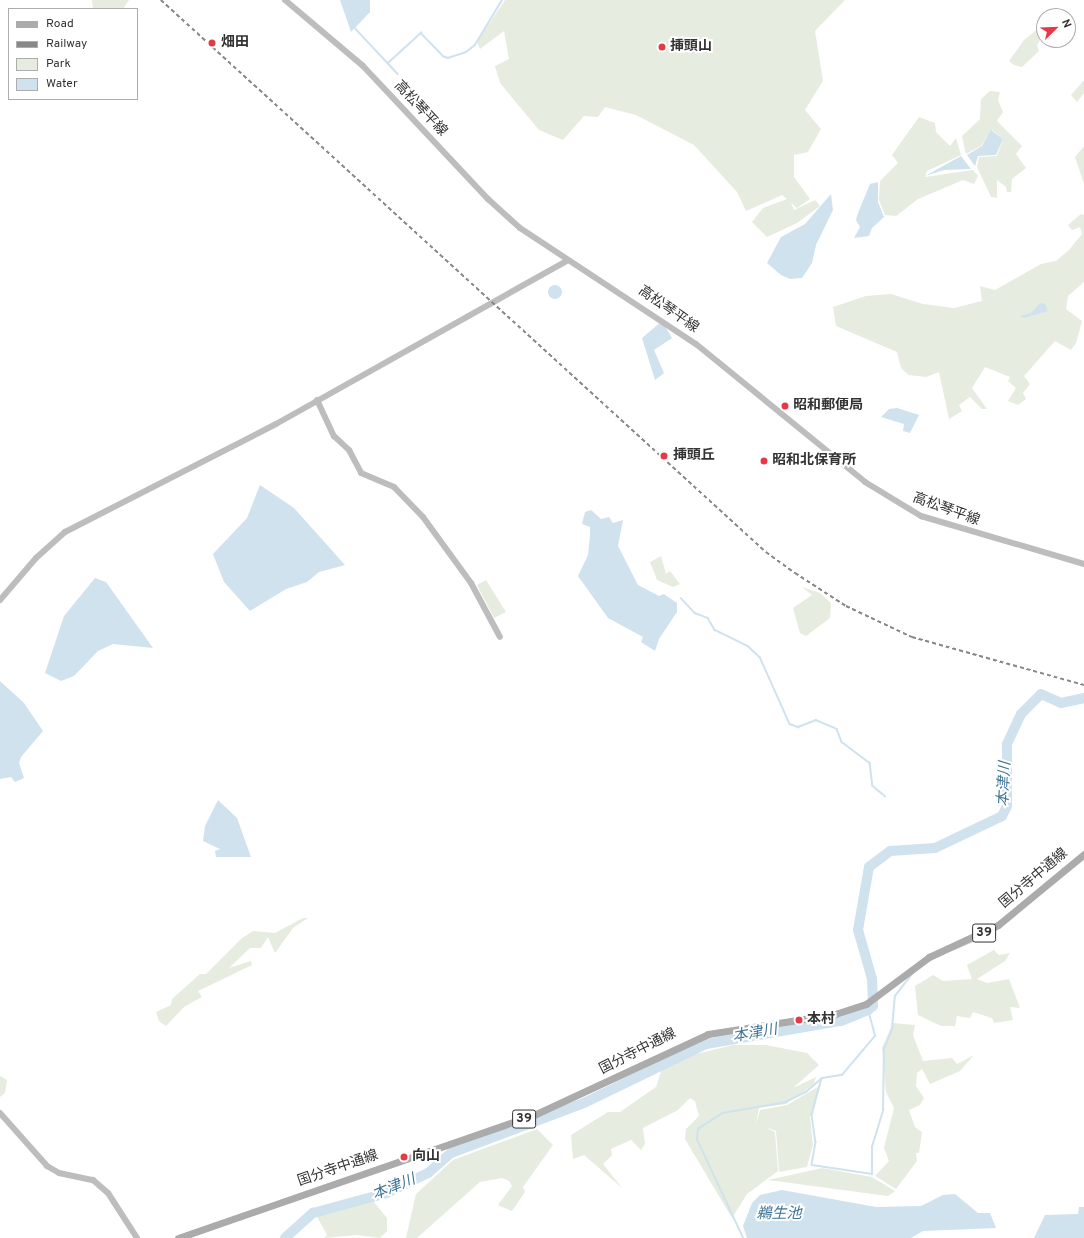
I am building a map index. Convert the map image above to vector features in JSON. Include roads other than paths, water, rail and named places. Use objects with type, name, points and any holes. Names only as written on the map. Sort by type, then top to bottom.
[{"type":"main road","name":"国分寺中通線","points":[[178,1238],[536,1114],[708,1034],[835,1014],[868,1003],[929,957],[998,925],[1084,854]]},
{"type":"street","name":"高松琴平線","points":[[285,0],[363,66],[506,216],[567,261],[696,344],[865,482],[896,503],[945,525],[1084,564]]},
{"type":"street","points":[[0,600],[36,558],[65,532],[276,424],[567,261]]},
{"type":"street","points":[[317,400],[334,436],[349,450],[361,473],[394,487],[424,517],[468,579],[500,637]]},
{"type":"street","points":[[0,1113],[47,1166],[59,1172],[93,1180],[108,1193],[137,1238]]},
{"type":"water","points":[[340,0],[370,0],[370,12],[351,32]]},
{"type":"water","points":[[991,130],[1003,139],[996,155],[978,156],[975,166],[967,155],[982,146]]},
{"type":"water","points":[[961,156],[971,169],[944,170],[925,176]]},
{"type":"water","points":[[878,182],[878,202],[884,217],[872,228],[869,236],[854,238],[860,227],[856,220],[858,213],[870,184]]},
{"type":"water","points":[[831,194],[833,210],[816,245],[812,263],[802,278],[790,279],[781,275],[767,263],[781,237],[805,224]]},
{"type":"water","points":[[552,285],[558,285],[562,289],[562,295],[558,299],[552,299],[548,295],[548,289]]},
{"type":"water","points":[[1040,303],[1045,304],[1048,311],[1024,318],[1020,316],[1031,313]]},
{"type":"water","points":[[662,321],[672,338],[654,350],[664,373],[655,380],[642,338]]},
{"type":"water","points":[[897,408],[919,415],[910,433],[903,431],[904,424],[881,417],[889,409]]},
{"type":"water","points":[[260,485],[294,508],[345,565],[319,572],[307,582],[286,589],[250,611],[224,582],[213,554],[247,518]]},
{"type":"water","points":[[591,510],[601,519],[609,517],[613,523],[623,520],[618,546],[638,585],[659,596],[664,594],[677,603],[677,612],[659,639],[655,651],[641,642],[643,637],[608,618],[578,576],[588,555],[590,536],[590,527],[582,524],[585,512]]},
{"type":"water","points":[[95,578],[106,582],[153,648],[113,644],[98,651],[74,676],[61,681],[45,673],[64,616]]},
{"type":"water","points":[[0,681],[24,703],[43,731],[21,757],[19,763],[24,778],[15,782],[11,777],[0,779]]},
{"type":"water","points":[[218,800],[237,818],[251,857],[216,857],[215,851],[220,849],[203,841],[205,826]]},
{"type":"water","name":"鵜生池","points":[[782,1190],[876,1207],[921,1206],[943,1195],[955,1194],[978,1213],[990,1213],[996,1228],[923,1231],[911,1238],[747,1238],[743,1226],[752,1203],[760,1195]]},
{"type":"water","points":[[1079,1207],[1084,1207],[1084,1238],[1034,1238],[1045,1215],[1078,1214]]},
{"type":"waterway","points":[[388,63],[421,33],[443,56],[448,58],[466,52],[475,45],[502,0]]},
{"type":"waterway","points":[[354,27],[398,74]]},
{"type":"waterway","points":[[681,598],[695,613],[708,618],[715,630],[748,646],[760,657],[790,724],[798,727],[816,720],[837,729],[842,742],[870,763],[873,786],[885,796]]},
{"type":"waterway","name":"本津川","points":[[285,1238],[313,1213],[387,1193],[428,1173],[451,1153],[584,1103],[706,1044],[841,1021],[868,1010],[873,1006],[872,979],[858,930],[869,867],[890,851],[935,848],[1002,816],[1007,806],[1007,744],[1021,714],[1041,694],[1061,703],[1084,698]]},
{"type":"waterway","points":[[954,949],[991,934],[1084,859]]},
{"type":"waterway","points":[[822,1078],[812,1115],[816,1142],[812,1165],[872,1174],[872,1147],[883,1110],[884,1049],[892,1029],[895,996],[913,973]]},
{"type":"waterway","points":[[743,1238],[697,1140],[698,1129],[723,1113],[786,1102],[806,1092],[822,1078],[842,1075],[875,1036],[868,1010]]},
{"type":"railway","points":[[161,0],[766,552],[846,606],[912,637],[1084,685]]},
{"type":"place","name":"畑田","points":[[212,43]]},
{"type":"place","name":"挿頭山","points":[[662,47]]},
{"type":"place","name":"昭和郵便局","points":[[785,406]]},
{"type":"place","name":"挿頭丘","points":[[664,456]]},
{"type":"place","name":"昭和北保育所","points":[[764,461]]},
{"type":"place","name":"本村","points":[[799,1020]]},
{"type":"place","name":"向山","points":[[404,1157]]}]
